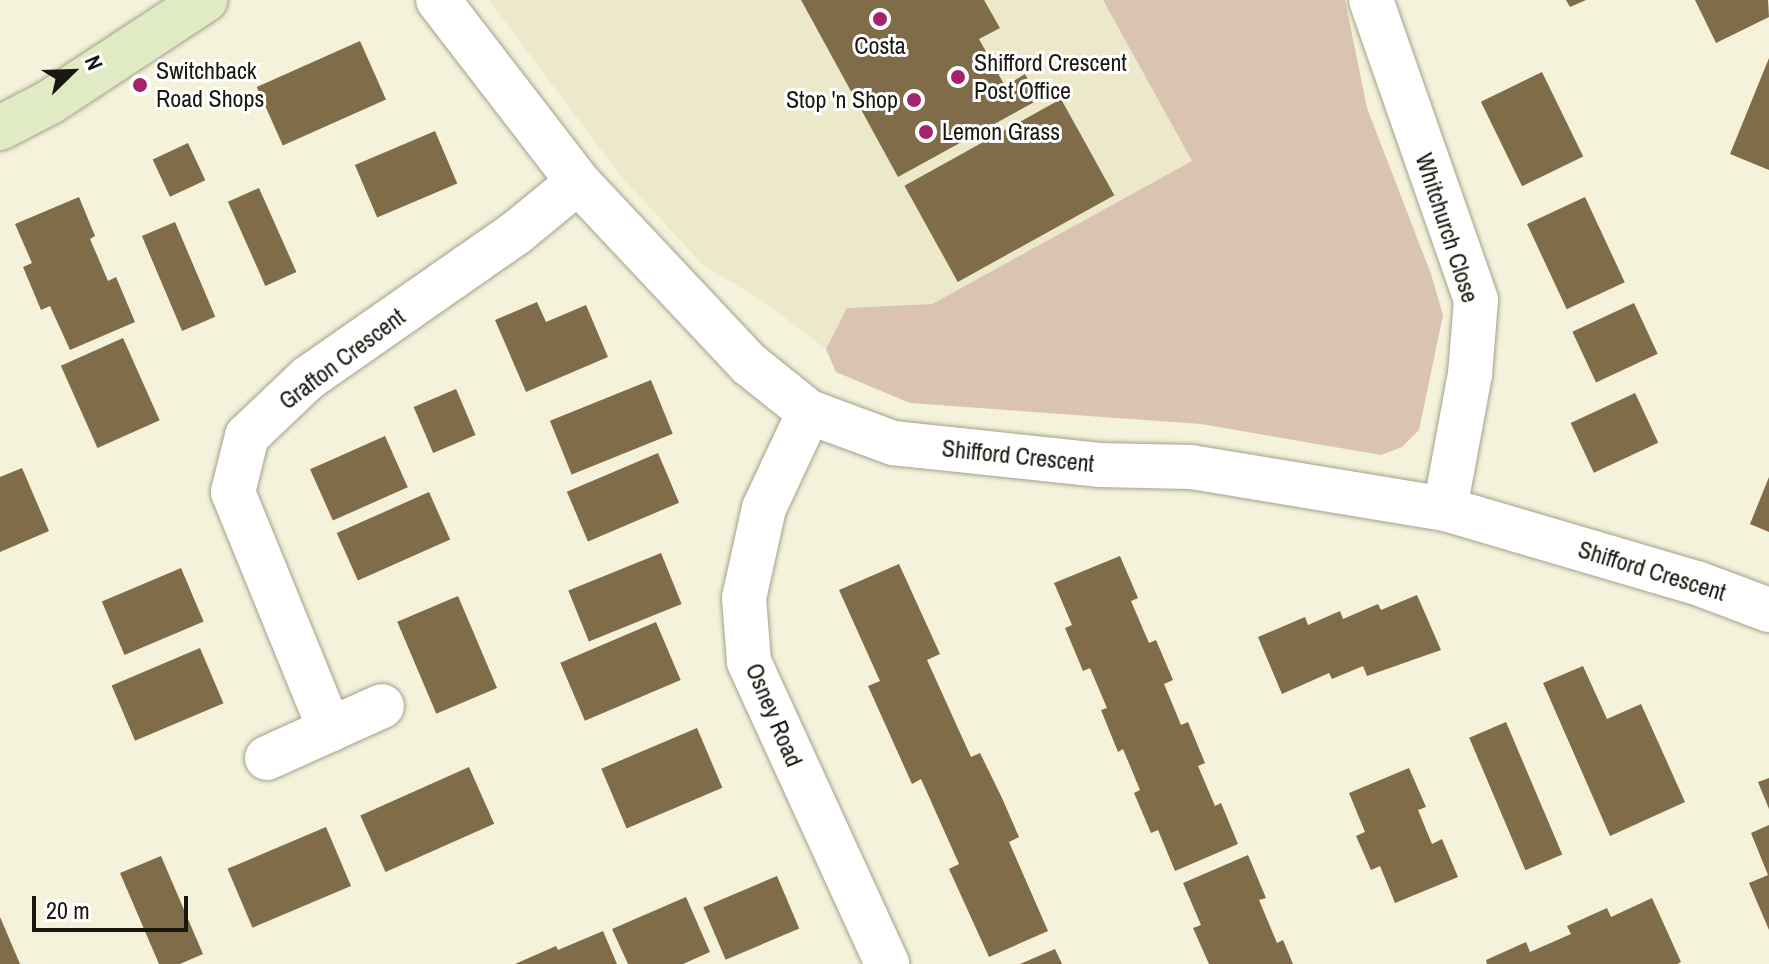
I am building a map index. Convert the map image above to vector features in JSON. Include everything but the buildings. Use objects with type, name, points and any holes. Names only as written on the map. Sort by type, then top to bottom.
[{"type":"main road","points":[[0,128],[50,102],[205,0]]},
{"type":"street","name":"Shifford Crescent","points":[[438,0],[578,182],[749,364],[809,412],[893,443],[1099,465],[1191,467],[1445,509],[1697,583],[1769,610]]},
{"type":"street","name":"Whitchurch Close","points":[[1371,0],[1476,300],[1470,374],[1445,509]]},
{"type":"street","name":"Grafton Crescent","points":[[330,730],[233,492],[247,436],[308,378],[516,233],[578,182]]},
{"type":"street","name":"Osney Road","points":[[809,412],[764,508],[744,598],[749,662],[887,964]]},
{"type":"street","points":[[267,758],[382,706]]},
{"type":"shaded area","points":[[489,0],[1103,0],[1192,161],[932,304],[848,308],[826,349],[757,297],[704,266],[620,175]]},
{"type":"shaded area","points":[[1103,0],[1345,0],[1367,108],[1431,274],[1443,315],[1419,430],[1402,447],[1381,455],[1201,424],[910,403],[836,372],[826,349],[847,308],[932,304],[1192,161]]},
{"type":"place","name":"Costa","points":[[880,19]]},
{"type":"place","name":"Shifford Crescent Post Office","points":[[958,77]]},
{"type":"place","name":"Switchback Road Shops","points":[[140,85]]},
{"type":"place","name":"Stop 'n Shop","points":[[914,100]]},
{"type":"place","name":"Lemon Grass","points":[[926,132]]}]
